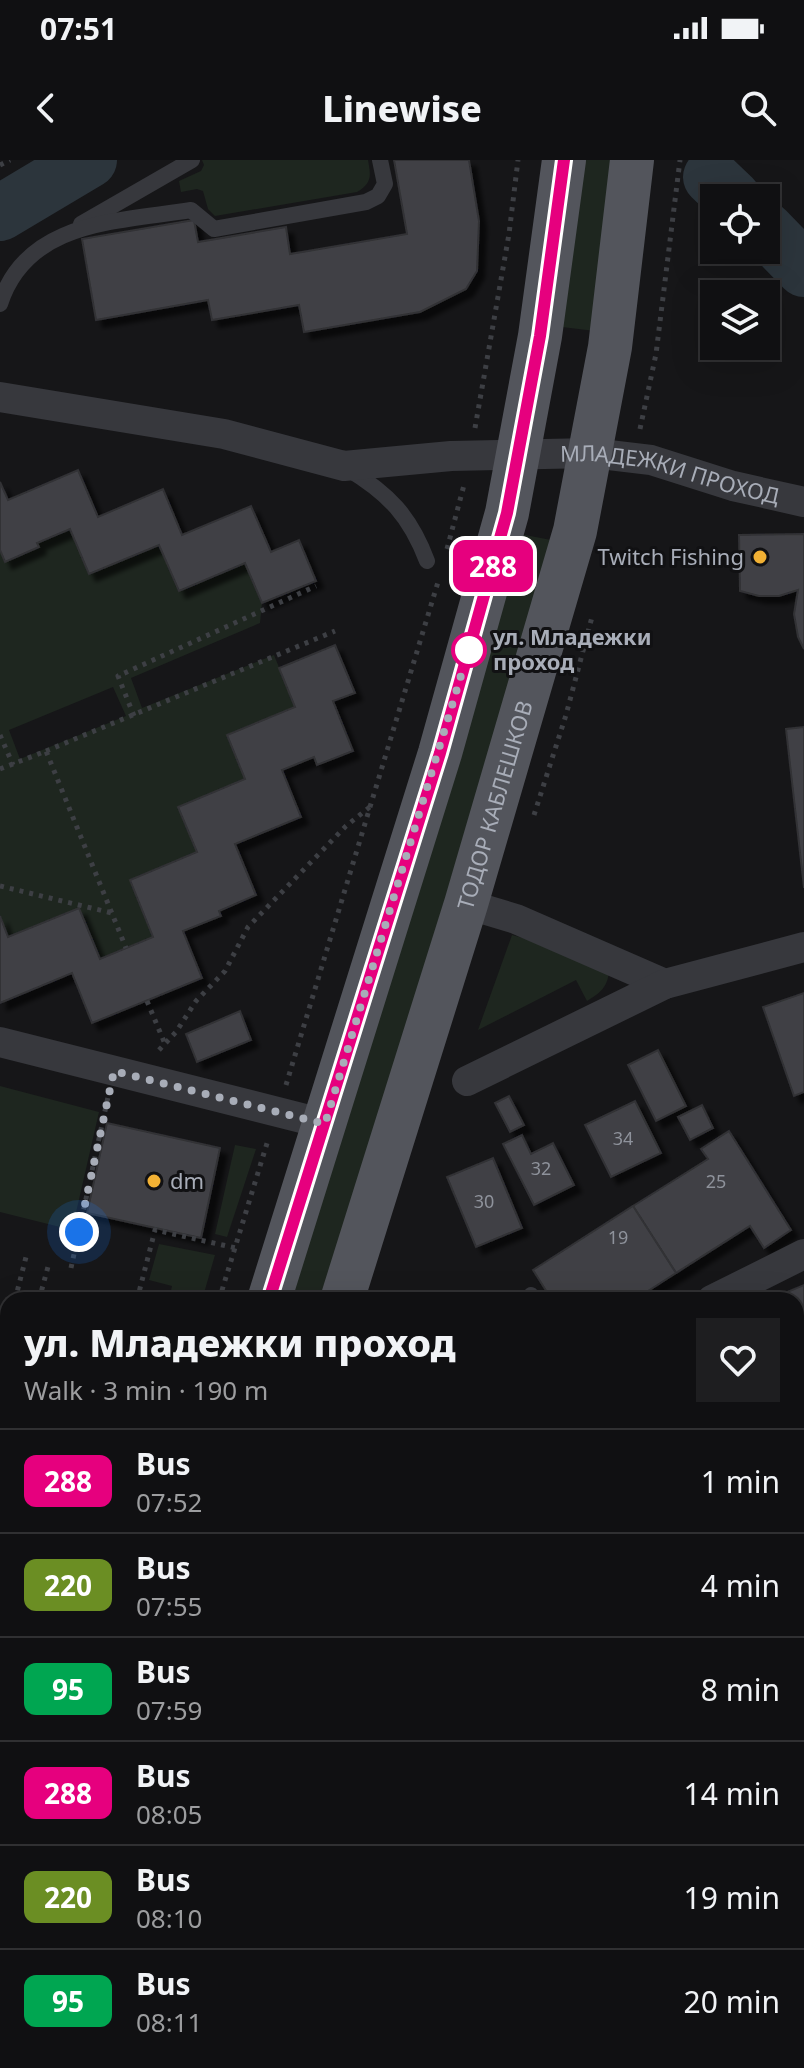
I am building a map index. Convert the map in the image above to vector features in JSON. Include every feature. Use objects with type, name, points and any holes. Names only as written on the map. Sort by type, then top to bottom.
[{"type":"main road","points":[[272,1292],[444,738],[489,580],[520,453],[549,281],[564,160]]},
{"type":"main road","name":"ТОДОР КАБЛЕШКОВ","points":[[345,1292],[466,904],[575,531],[592,453],[620,283],[632,160]]},
{"type":"street","name":"МЛАДЕЖКИ ПРОХОД","points":[[0,397],[224,434],[344,466],[520,453],[592,453],[651,460],[733,486],[804,502]]},
{"type":"street","points":[[466,904],[516,919],[665,984]]},
{"type":"street","points":[[467,1081],[665,984],[804,947]]},
{"type":"street","points":[[0,1042],[325,1124]]},
{"type":"street","points":[[728,1292],[804,1254]]},
{"type":"lane","points":[[0,304],[7,283],[20,264],[40,247],[192,160]]},
{"type":"lane","points":[[69,231],[191,210],[214,229],[366,202],[378,196],[385,184],[380,160]]},
{"type":"lane","points":[[344,466],[392,499],[436,560]]},
{"type":"path","points":[[0,165],[10,160]]},
{"type":"path","points":[[436,560],[460,501],[509,234],[518,160]]},
{"type":"path","points":[[647,403],[680,160]]},
{"type":"path","points":[[460,501],[474,504]]},
{"type":"path","points":[[284,1092],[440,573]]},
{"type":"path","points":[[134,716],[118,676],[316,586]]},
{"type":"path","points":[[0,769],[335,631]]},
{"type":"path","points":[[0,735],[13,765]]},
{"type":"path","points":[[46,751],[126,948]]},
{"type":"path","points":[[147,1080],[149,1061],[196,1001],[225,971],[248,927],[346,826],[372,805]]},
{"type":"path","points":[[0,886],[112,913]]},
{"type":"path","points":[[147,1001],[165,1044]]},
{"type":"path","points":[[71,1268],[114,1071]]},
{"type":"path","points":[[222,1292],[272,1126]]},
{"type":"path","points":[[139,1292],[155,1230],[236,1248]]},
{"type":"path","points":[[17,1292],[26,1257]]},
{"type":"path","points":[[41,1292],[49,1263]]},
{"type":"shaded area","points":[[202,160],[368,160],[370,175],[368,182],[357,192],[215,216],[208,209],[203,191],[181,192],[179,181],[201,171],[204,165]]},
{"type":"shaded area","points":[[581,160],[614,160],[595,331],[562,327]]},
{"type":"shaded area","points":[[70,529],[90,574],[159,545],[179,591],[245,563],[262,603],[260,623],[131,678],[142,708],[274,655],[295,707],[227,735],[245,779],[178,807],[197,852],[130,880],[153,937],[100,959],[79,908],[8,937],[0,916],[0,550],[6,561],[38,548],[37,543]],"holes":[[[113,687],[126,716],[20,759],[9,730]]]},
{"type":"shaded area","points":[[520,534],[551,540],[325,1292],[290,1292]]},
{"type":"shaded area","points":[[512,935],[597,958],[609,972],[605,986],[587,1001],[576,980],[478,1030]]},
{"type":"shaded area","points":[[0,1086],[99,1112],[72,1230],[0,1212]]},
{"type":"shaded area","points":[[235,1145],[256,1149],[227,1237],[215,1234]]},
{"type":"shaded area","points":[[159,1244],[215,1255],[204,1292],[171,1292],[172,1286],[149,1280]]},
{"type":"building","points":[[394,160],[469,160],[479,221],[477,271],[466,289],[420,312],[304,332],[299,305],[212,320],[208,300],[96,320],[82,239],[194,220],[198,242],[286,227],[290,254],[407,234]]},
{"type":"building","points":[[78,470],[98,517],[163,489],[182,535],[251,506],[271,552],[299,540],[316,581],[262,603],[245,563],[179,591],[159,545],[89,574],[70,529],[37,543],[39,547],[5,562],[0,550],[0,482],[8,500]]},
{"type":"building","points":[[804,534],[804,649],[798,637],[794,614],[798,590],[779,596],[759,596],[740,591],[739,535]]},
{"type":"building","points":[[335,645],[355,693],[333,701],[353,751],[317,765],[314,757],[282,770],[301,817],[235,844],[256,895],[219,911],[221,916],[183,931],[202,978],[92,1023],[72,973],[0,1003],[0,916],[8,937],[79,908],[100,959],[153,937],[130,880],[197,852],[178,807],[245,779],[227,735],[295,707],[279,668]]},
{"type":"building","points":[[804,727],[804,888],[786,729]]},
{"type":"building","points":[[804,993],[804,1092],[794,1096],[763,1007]]},
{"type":"building","points":[[240,1011],[251,1040],[197,1062],[186,1034]]},
{"type":"building","points":[[658,1050],[686,1106],[656,1121],[628,1065]]},
{"type":"building","points":[[509,1096],[524,1125],[510,1132],[495,1103]]},
{"type":"building","points":[[635,1101],[661,1153],[611,1177],[585,1125]]},
{"type":"building","points":[[702,1105],[713,1128],[690,1140],[678,1117]]},
{"type":"building","name":"dm","points":[[107,1123],[220,1148],[201,1238],[87,1213]]},
{"type":"building","points":[[729,1131],[791,1230],[764,1248],[750,1226],[676,1273],[633,1206],[708,1159],[701,1149]]},
{"type":"building","points":[[522,1135],[531,1154],[553,1143],[574,1185],[534,1205],[503,1144]]},
{"type":"building","points":[[493,1158],[522,1228],[476,1247],[447,1177]]},
{"type":"building","points":[[633,1206],[676,1273],[646,1292],[547,1292],[533,1270]]},
{"type":"building","points":[[804,1285],[804,1292],[787,1292]]},
{"type":"waterway","points":[[0,213],[89,160]]},
{"type":"waterway","points":[[711,177],[718,184]]},
{"type":"waterway","points":[[780,244],[804,269]]},
{"type":"bus line","name":"288","points":[[272,1292],[440,753],[507,513],[549,281],[564,160]]},
{"type":"place","name":"Twitch Fishing","points":[[760,557]]},
{"type":"place","name":"ул. Младежки проход","points":[[469,650]]},
{"type":"place","name":"dm","points":[[154,1181]]},
{"type":"route","points":[[79,1232],[114,1071],[325,1124],[470,646],[469,650]]}]
